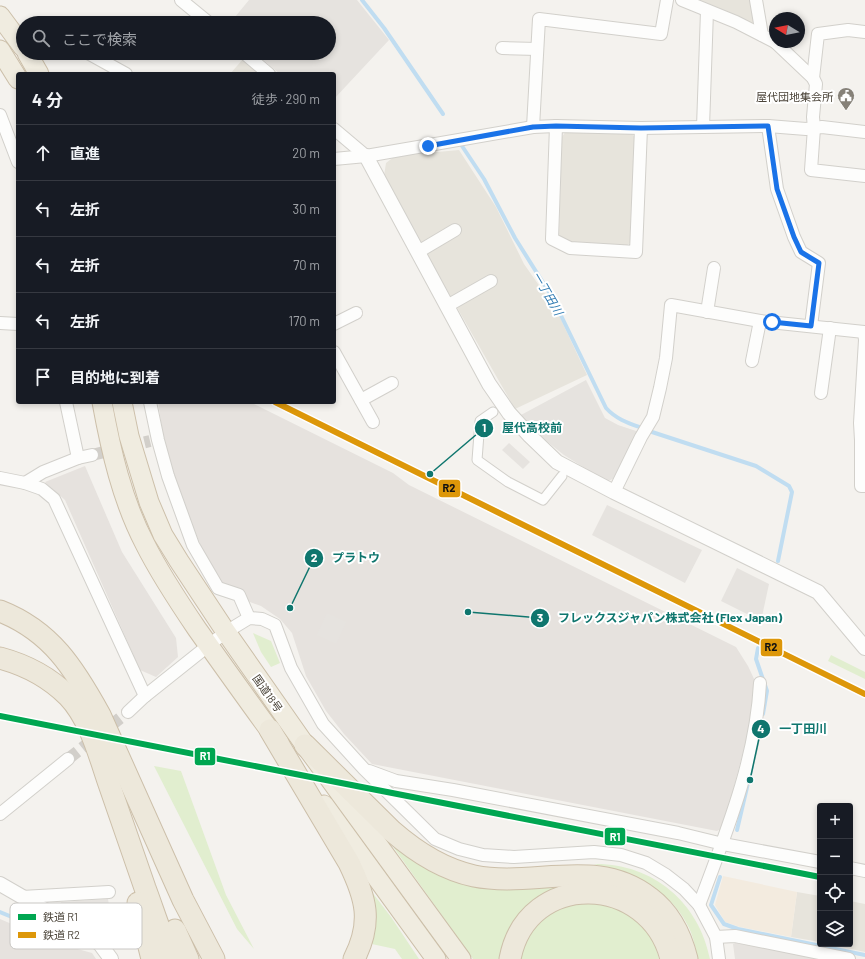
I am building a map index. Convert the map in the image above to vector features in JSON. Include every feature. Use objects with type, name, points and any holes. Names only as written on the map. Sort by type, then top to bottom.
[{"type":"highway","points":[[0,16],[16,37]]},
{"type":"highway","points":[[0,50],[16,76]]},
{"type":"highway","points":[[32,60],[39,72]]},
{"type":"highway","name":"国道18号","points":[[102,404],[118,474],[144,543],[161,576],[270,730],[436,959]]},
{"type":"highway","name":"国道18号","points":[[122,404],[129,436],[149,502],[163,535],[179,562],[305,745],[461,959]]},
{"type":"highway","points":[[0,611],[22,621],[42,635],[60,652],[89,696],[107,731],[182,900],[214,959]]},
{"type":"highway","points":[[0,658],[24,665],[41,674],[69,697],[80,713],[88,728],[103,767],[172,959]]},
{"type":"highway","points":[[270,730],[349,863],[359,883],[365,908],[365,928],[354,959]]},
{"type":"highway","points":[[107,731],[173,926],[188,959]]},
{"type":"highway","points":[[305,745],[392,832],[408,845],[439,864],[474,876],[493,878],[511,879],[574,875],[610,878],[626,883],[656,902],[667,915],[676,929],[683,945],[686,959]]},
{"type":"highway","points":[[103,767],[138,903]]},
{"type":"highway","points":[[510,959],[511,950],[518,934],[526,921],[536,912],[548,903],[563,896],[578,893],[596,893],[628,902],[640,910],[652,921],[661,934],[668,948],[671,959]]},
{"type":"highway","points":[[142,920],[152,959]]},
{"type":"street","points":[[181,0],[200,16]]},
{"type":"street","points":[[533,127],[539,19],[661,34],[667,0]]},
{"type":"street","points":[[682,0],[736,22],[769,39]]},
{"type":"street","points":[[756,0],[762,35]]},
{"type":"street","points":[[703,128],[707,11]]},
{"type":"street","points":[[812,78],[818,34],[848,30],[865,32]]},
{"type":"street","points":[[502,48],[537,49]]},
{"type":"street","points":[[781,48],[812,78],[816,84],[811,170],[865,176]]},
{"type":"street","points":[[101,60],[122,72]]},
{"type":"street","points":[[252,60],[267,72]]},
{"type":"street","points":[[0,115],[16,157]]},
{"type":"street","points":[[556,126],[552,239],[570,248],[636,252],[641,128]]},
{"type":"street","points":[[768,126],[777,189],[794,237],[801,252],[819,263],[811,326]]},
{"type":"street","points":[[336,159],[366,156],[533,127],[703,128],[768,126],[806,129],[822,127],[865,132]]},
{"type":"street","points":[[336,131],[366,156],[489,384],[509,413],[530,436],[557,462],[614,492],[818,592],[865,648]]},
{"type":"street","points":[[418,252],[455,230]]},
{"type":"street","points":[[706,312],[714,268]]},
{"type":"street","points":[[446,306],[491,281]]},
{"type":"street","points":[[614,492],[641,437],[653,418],[666,358],[671,306],[760,321],[864,332],[865,340],[860,422],[861,486],[865,486]]},
{"type":"street","points":[[336,323],[356,313]]},
{"type":"street","points":[[752,361],[760,321]]},
{"type":"street","points":[[0,323],[16,324]]},
{"type":"street","points":[[821,393],[830,328]]},
{"type":"street","points":[[336,356],[373,422]]},
{"type":"street","points":[[360,400],[392,383]]},
{"type":"street","points":[[66,404],[78,458]]},
{"type":"street","points":[[150,404],[154,440],[192,545],[218,588],[239,595],[249,618]]},
{"type":"street","points":[[493,412],[480,421],[477,460],[508,482],[543,500],[562,476]]},
{"type":"street","points":[[25,483],[43,472],[78,458],[92,455]]},
{"type":"street","points":[[0,478],[25,483],[42,489],[54,499],[145,696]]},
{"type":"street","points":[[128,712],[145,696],[226,632],[249,618],[262,619],[275,625],[291,668],[323,724],[364,769],[434,839],[459,849],[483,855],[514,857],[594,852],[621,855],[646,863],[684,888],[699,905],[716,937],[720,959]]},
{"type":"street","points":[[699,905],[723,844],[749,756],[759,702],[760,682]]},
{"type":"street","points":[[0,814],[68,759]]},
{"type":"street","points":[[364,769],[396,781],[453,790],[817,861]]},
{"type":"street","points":[[0,821],[11,805]]},
{"type":"street","points":[[853,869],[865,871]]},
{"type":"street","points":[[1,884],[32,903]]},
{"type":"street","points":[[22,897],[109,892]]},
{"type":"street","points":[[716,937],[735,936],[849,959]]},
{"type":"street","points":[[103,949],[110,959]]},
{"type":"shaded area","points":[[249,0],[357,0],[389,40],[336,97],[336,72],[278,72],[263,60],[336,60],[336,16],[236,16]]},
{"type":"shaded area","points":[[692,0],[756,0],[756,27]]},
{"type":"shaded area","points":[[242,60],[244,60],[259,72],[232,72]]},
{"type":"shaded area","points":[[566,131],[631,133],[636,138],[630,243],[626,246],[572,242],[559,236],[562,137]]},
{"type":"shaded area","points":[[459,150],[496,207],[524,264],[557,311],[587,375],[515,409],[391,192],[384,176],[386,163],[395,156]]},
{"type":"shaded area","points":[[586,380],[605,418],[618,425],[639,432],[615,478],[608,481],[564,455],[544,439],[521,415]]},
{"type":"shaded area","points":[[158,404],[254,404],[393,473],[409,485],[736,647],[748,666],[755,681],[747,737],[723,828],[717,831],[372,764],[344,734],[326,711],[306,676],[292,633],[280,619],[261,606],[247,601],[223,586],[202,548],[177,489],[165,448]]},
{"type":"shaded area","points":[[509,443],[530,462],[523,469],[502,450]]},
{"type":"shaded area","points":[[85,466],[122,552],[176,638],[178,657],[156,677],[140,670],[65,500],[45,482]]},
{"type":"shaded area","points":[[607,505],[702,550],[685,583],[592,535]]},
{"type":"shaded area","points":[[737,568],[769,584],[761,621],[721,601]]},
{"type":"shaded area","points":[[327,613],[346,622],[336,644],[317,635]]},
{"type":"shaded area","points":[[723,876],[797,892],[791,937],[740,927],[725,922],[715,905]]},
{"type":"shaded area","points":[[797,892],[817,895],[817,941],[791,937]]},
{"type":"shaded area","points":[[108,899],[109,903],[61,903]]},
{"type":"shaded area","points":[[853,902],[865,904],[865,952],[842,947],[853,947]]},
{"type":"shaded area","points":[[0,919],[10,923],[10,949],[78,949],[92,953],[96,959],[0,959]]},
{"type":"shaded area","points":[[736,943],[820,959],[735,959],[733,944]]},
{"type":"green space","points":[[253,633],[271,641],[280,663],[271,667],[261,652]]},
{"type":"green space","points":[[831,655],[865,672],[865,679],[828,661]]},
{"type":"green space","points":[[154,766],[181,771],[226,895],[254,949],[237,929]]},
{"type":"green space","points":[[395,844],[410,854],[574,883],[503,959],[473,959],[394,848]]},
{"type":"green space","points":[[594,864],[615,865],[635,870],[670,890],[684,904],[695,920],[704,939],[710,959],[698,959],[689,928],[679,911],[670,901],[647,884],[635,878]]},
{"type":"green space","points":[[365,883],[391,917],[419,959],[402,959],[395,949],[367,943]]},
{"type":"green space","points":[[578,904],[603,904],[623,911],[639,923],[652,939],[659,959],[519,959],[524,945],[536,926],[557,911]]},
{"type":"waterway","name":"一丁田川","points":[[362,0],[384,28],[443,114]]},
{"type":"waterway","name":"一丁田川","points":[[462,146],[484,179],[515,238],[552,297],[606,408],[618,418],[642,428]]},
{"type":"waterway","name":"一丁田川","points":[[652,432],[756,466],[789,486],[792,492],[778,561]]},
{"type":"waterway","name":"一丁田川","points":[[758,648],[756,659],[767,691],[763,714]]},
{"type":"waterway","name":"一丁田川","points":[[737,830],[752,766]]},
{"type":"waterway","name":"一丁田川","points":[[720,877],[711,905],[724,924],[738,929],[865,955]]},
{"type":"waterway","points":[[0,912],[10,916]]},
{"type":"tunnel","points":[[92,455],[150,441]]},
{"type":"tunnel","points":[[68,759],[128,712]]},
{"type":"rail line","name":"R2","points":[[279,404],[865,694]]},
{"type":"rail line","name":"R1","points":[[0,716],[817,876]]},
{"type":"place","name":"屋代団地集会所","points":[[846,111]]},
{"type":"place","name":"屋代高校前","points":[[430,474]]},
{"type":"place","name":"プラトウ","points":[[290,608]]},
{"type":"place","name":"フレックスジャパン株式会社 (Flex Japan)","points":[[468,612]]},
{"type":"place","name":"一丁田川","points":[[750,780]]},
{"type":"route","points":[[428,146],[533,127],[703,128],[768,126],[777,189],[794,237],[801,252],[819,263],[811,326],[772,322]]}]
